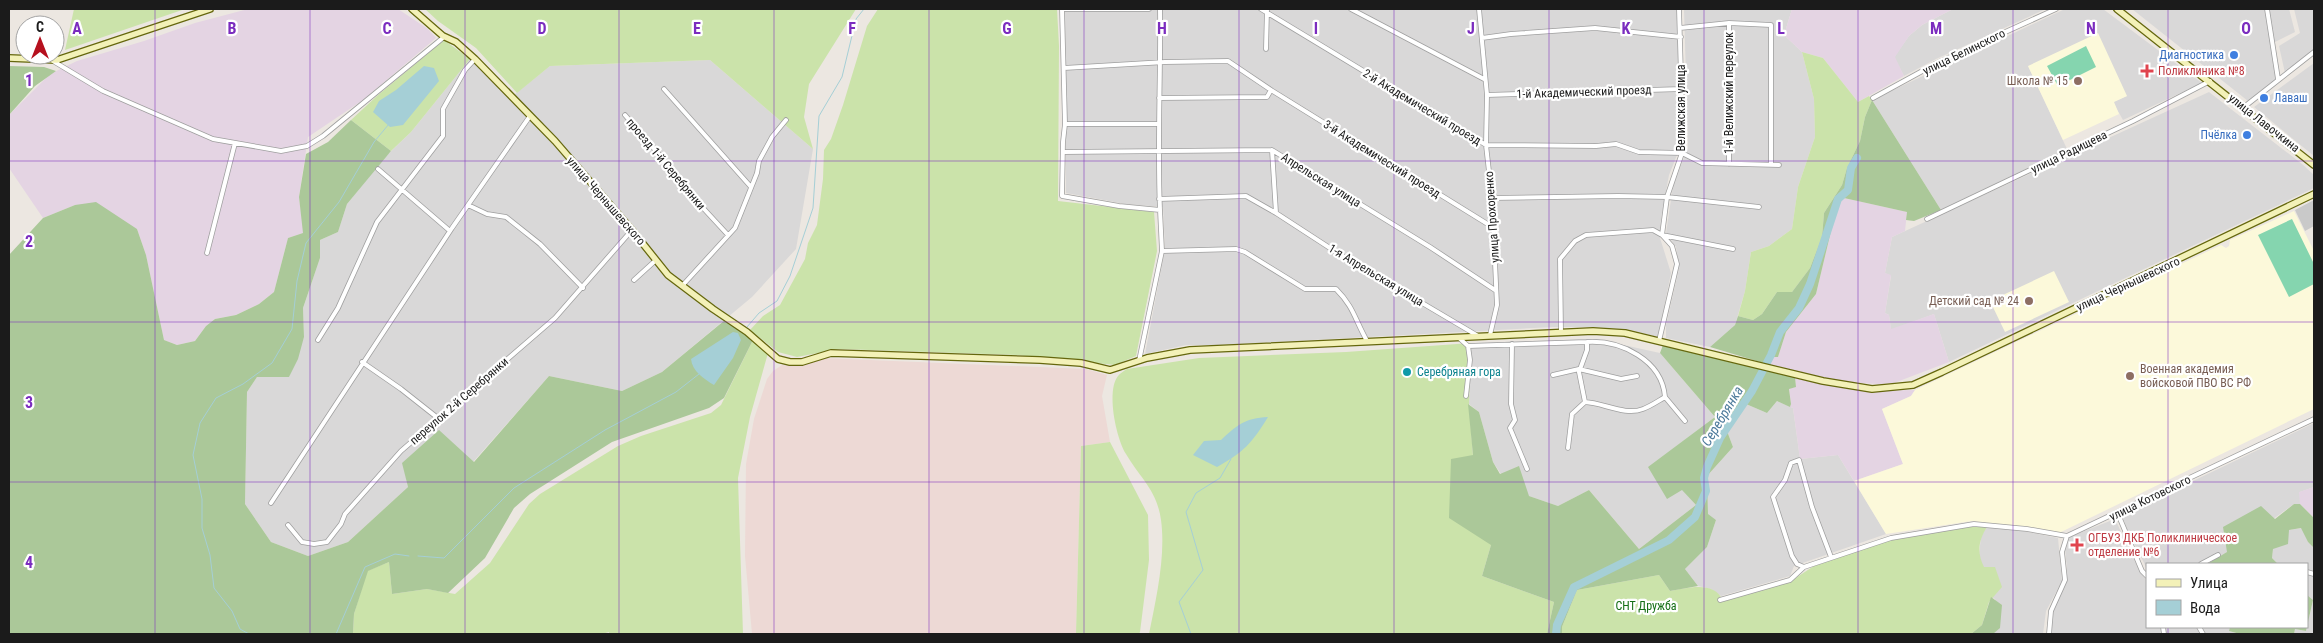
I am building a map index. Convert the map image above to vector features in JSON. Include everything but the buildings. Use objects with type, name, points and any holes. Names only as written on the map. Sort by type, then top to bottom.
[{"type":"street","points":[[65,57],[210,9]]},
{"type":"street","name":"улица Чернышевского","points":[[412,9],[444,37],[456,42],[475,59],[530,116],[632,230],[668,275],[747,332],[778,358],[790,362],[802,362],[831,353],[1040,360],[1081,363],[1110,370],[1139,361],[1190,350],[1562,332],[1625,333],[1823,381],[1872,389],[1913,385],[2314,194]]},
{"type":"street","points":[[1149,9],[1062,9],[1065,124],[1062,196],[1119,206],[1151,207],[1160,210]]},
{"type":"street","points":[[1139,361],[1162,252],[1157,150],[1161,63],[1160,9]]},
{"type":"street","name":"2-й Академический проезд","points":[[1261,9],[1486,145],[1596,146],[1616,144],[1639,152],[1682,153]]},
{"type":"street","points":[[1351,9],[1484,79]]},
{"type":"street","name":"улица Прохоренко","points":[[1480,9],[1484,79],[1487,95],[1486,145],[1492,198],[1497,305],[1490,335]]},
{"type":"street","name":"Велижская улица","points":[[1662,235],[1667,197],[1682,153],[1680,9]]},
{"type":"street","name":"улица Белинского","points":[[1873,98],[1937,63],[2056,9]]},
{"type":"street","name":"улица Лавочкина","points":[[2117,9],[2244,107],[2314,165]]},
{"type":"street","points":[[2267,9],[2278,79]]},
{"type":"street","points":[[1266,49],[1267,11]]},
{"type":"street","points":[[1680,28],[1729,23],[1771,25],[1771,164]]},
{"type":"street","name":"1-й Велижский переулок","points":[[1729,23],[1729,164]]},
{"type":"street","points":[[1482,38],[1595,28],[1681,38]]},
{"type":"street","points":[[60,65],[103,91],[213,139],[280,151],[307,146],[353,113],[444,37]]},
{"type":"street","points":[[2244,107],[2314,52]]},
{"type":"street","points":[[318,340],[338,308],[377,222],[443,136],[443,109],[465,70],[475,59]]},
{"type":"street","name":"3-й Академический проезд","points":[[1064,68],[1228,61],[1271,90],[1494,228]]},
{"type":"street","name":"улица Радищева","points":[[1927,219],[2133,121],[2210,81]]},
{"type":"street","points":[[664,89],[750,187]]},
{"type":"street","name":"1-й Академический проезд","points":[[1487,95],[1682,89]]},
{"type":"street","points":[[1159,98],[1267,97],[1271,90]]},
{"type":"street","name":"проезд 1-й Серебрянки","points":[[625,115],[663,159],[668,170],[728,235]]},
{"type":"street","points":[[270,504],[362,362],[530,116]]},
{"type":"street","points":[[682,286],[735,228],[759,161],[772,137],[786,120]]},
{"type":"street","points":[[1065,124],[1158,124]]},
{"type":"street","points":[[207,253],[235,143]]},
{"type":"street","points":[[1272,150],[1276,213]]},
{"type":"street","name":"Апрельская улица","points":[[1063,152],[1272,150],[1430,247],[1495,290]]},
{"type":"street","points":[[1682,153],[1702,163],[1779,165]]},
{"type":"street","points":[[378,169],[450,231]]},
{"type":"street","name":"1-я Апрельская улица","points":[[1159,199],[1246,196],[1478,336]]},
{"type":"street","points":[[1492,198],[1667,197],[1759,206]]},
{"type":"street","points":[[468,205],[486,214],[506,217],[540,244],[583,288]]},
{"type":"street","name":"переулок 2-й Серебрянки","points":[[288,525],[302,542],[314,544],[328,542],[341,524],[345,514],[401,451],[555,318],[632,230]]},
{"type":"street","points":[[1562,332],[1560,259],[1575,241],[1586,235],[1653,230],[1662,235],[1733,249]]},
{"type":"street","points":[[1659,341],[1677,264],[1672,246],[1662,235]]},
{"type":"street","points":[[1162,252],[1236,249],[1245,252],[1305,289],[1336,289],[1354,310],[1359,326],[1367,341]]},
{"type":"street","points":[[634,280],[656,260]]},
{"type":"street","points":[[1458,337],[1468,346],[1470,360],[1466,396]]},
{"type":"street","points":[[1468,346],[1599,341],[1620,346],[1650,362],[1664,387],[1664,397],[1685,421]]},
{"type":"street","points":[[1585,402],[1579,369],[1587,350],[1587,342]]},
{"type":"street","points":[[1512,344],[1511,404],[1515,420],[1510,428],[1527,469]]},
{"type":"street","points":[[362,362],[401,389],[439,420]]},
{"type":"street","points":[[1553,375],[1579,369],[1620,379],[1637,376]]},
{"type":"street","points":[[1568,448],[1572,414],[1585,402],[1599,402],[1621,410],[1642,410],[1664,397]]},
{"type":"street","name":"улица Котовского","points":[[2067,536],[2118,514],[2314,419]]},
{"type":"street","points":[[1804,567],[1797,564],[1792,556],[1773,497],[1785,480],[1791,463],[1799,460],[1812,507],[1831,557]]},
{"type":"street","points":[[2118,514],[2142,571],[2146,575]]},
{"type":"street","points":[[1720,600],[1790,580],[1804,567],[1891,538],[1974,524],[2027,529],[2067,536],[2062,552],[2065,580],[2051,611],[2049,634]]},
{"type":"street","points":[[2202,563],[2218,555]]},
{"type":"shaded area","points":[[248,9],[398,9],[428,29],[436,38],[363,100],[308,137],[299,197],[304,233],[288,238],[274,292],[259,304],[236,315],[215,319],[206,326],[195,341],[177,345],[164,340],[146,255],[137,229],[75,205],[43,218],[9,168],[9,115],[50,74],[77,61],[144,41],[195,23]]},
{"type":"shaded area","points":[[1065,9],[1678,9],[1681,145],[1669,175],[1661,219],[1660,238],[1671,273],[1658,337],[1627,329],[1553,327],[1221,345],[1186,345],[1145,354],[1165,249],[1163,207],[1125,204],[1066,193]]},
{"type":"shaded area","points":[[1684,9],[1792,9],[1784,35],[1802,52],[1814,99],[1815,137],[1798,187],[1792,229],[1769,246],[1751,252],[1745,291],[1735,325],[1710,347],[1666,338],[1666,325],[1679,269],[1676,247],[1666,233],[1673,186],[1688,147]]},
{"type":"shaded area","points":[[1792,9],[1953,9],[1922,25],[1909,36],[1895,57],[1904,76],[1858,102],[1823,58],[1802,52],[1784,35]]},
{"type":"shaded area","points":[[1953,9],[2046,9],[1936,59],[1904,76],[1894,57],[1909,36],[1922,25]]},
{"type":"shaded area","points":[[2065,9],[2103,9],[2202,83],[2123,120],[2113,102],[2127,96],[2028,66],[2067,149],[1941,210],[1872,100]]},
{"type":"shaded area","points":[[2132,9],[2289,9],[2295,32],[2273,43],[2277,79],[2248,101]]},
{"type":"shaded area","points":[[2294,9],[2314,9],[2314,52],[2285,73],[2279,46],[2300,33]]},
{"type":"shaded area","name":"Школа № 15","points":[[2098,33],[2127,96],[2114,102],[2119,114],[2063,140],[2028,66]]},
{"type":"shaded area","points":[[470,59],[509,99],[550,66],[710,60],[813,149],[796,249],[752,297],[662,372],[622,391],[549,376],[473,462],[403,463],[408,487],[348,542],[308,556],[271,542],[245,504],[247,392],[257,377],[289,377],[304,337],[303,308],[320,258],[320,240],[338,232],[347,204],[382,160],[411,132]]},
{"type":"shaded area","points":[[2314,63],[2314,156],[2254,107]]},
{"type":"shaded area","points":[[2209,92],[2302,164],[2314,175],[2314,188],[1949,362],[1934,314],[1891,330],[1889,315],[1885,313],[1891,276],[1885,273],[1892,237]]},
{"type":"shaded area","points":[[1844,198],[1907,212],[1905,231],[1892,237],[1885,273],[1891,275],[1885,313],[1889,315],[1891,329],[1934,314],[1949,362],[1894,383],[1880,384],[1857,383],[1818,377],[1770,365],[1772,357],[1778,357],[1786,332],[1816,294],[1837,206]]},
{"type":"shaded area","points":[[2314,200],[2314,226],[2305,231],[2295,210]]},
{"type":"shaded area","name":"Военная академия войсковой ПВО ВС РФ","points":[[2294,211],[2314,251],[2314,409],[2059,533],[1972,521],[1886,534],[1854,481],[1903,464],[1882,409],[1911,396],[1915,390],[2221,245],[2226,248],[2229,246],[2230,240]]},
{"type":"shaded area","name":"Детский сад № 24","points":[[2054,271],[2069,302],[2005,332],[1990,301]]},
{"type":"shaded area","points":[[1596,339],[1660,353],[1715,417],[1649,467],[1682,489],[1696,505],[1639,549],[1589,490],[1558,506],[1529,496],[1501,474],[1493,462],[1479,412],[1469,404],[1471,343]]},
{"type":"shaded area","points":[[823,358],[1086,369],[1107,375],[1102,396],[1110,442],[1081,446],[1076,634],[752,634],[745,556],[746,464],[754,419],[767,379],[773,371],[782,365],[798,366]]},
{"type":"shaded area","points":[[1795,377],[1868,391],[1915,390],[1911,396],[1882,409],[1903,464],[1854,481],[1838,455],[1800,459],[1793,408],[1790,407],[1789,388],[1796,387]]},
{"type":"shaded area","points":[[1777,401],[1793,408],[1800,459],[1838,455],[1886,534],[1794,566],[1790,576],[1721,596],[1711,589],[1698,586],[1685,569],[1707,547],[1716,520],[1708,515],[1707,476],[1733,447],[1727,431],[1746,404],[1767,413]]},
{"type":"shaded area","points":[[2314,423],[2314,487],[2300,492],[2300,504],[2294,504],[2228,552],[2209,563],[2146,563],[2146,567],[2122,515]]},
{"type":"shaded area","points":[[2314,487],[2314,518],[2300,504],[2299,492]]},
{"type":"shaded area","points":[[2115,519],[2140,572],[2146,580],[2146,628],[2161,628],[2161,634],[2048,634],[2054,605],[2066,582],[2067,568],[2064,539]]},
{"type":"shaded area","points":[[1987,527],[2023,531],[2058,538],[2062,581],[2046,611],[2043,634],[1993,634],[2000,627],[1995,599],[1991,597],[1979,556],[1981,536]]},
{"type":"shaded area","points":[[2302,528],[2308,542],[2314,548],[2314,634],[2294,634],[2295,629],[2306,631],[2308,628],[2313,600],[2308,596],[2308,563],[2277,563],[2272,558],[2273,549],[2289,530]]},
{"type":"shaded area","points":[[2166,628],[2230,628],[2229,631],[2240,634],[2166,634]]},
{"type":"green space","points":[[74,9],[185,9],[65,50]]},
{"type":"green space","points":[[425,9],[856,9],[809,84],[804,117],[813,149],[710,60],[550,66],[517,93],[476,48],[438,21]]},
{"type":"green space","points":[[878,9],[1057,9],[1059,46],[1058,201],[1154,212],[1157,251],[1136,356],[1115,365],[1017,355],[839,349],[797,357],[778,352],[750,330],[763,316],[780,305],[805,259],[808,243],[817,225],[823,179],[824,150],[831,139],[843,105],[867,26]]},
{"type":"green space","points":[[444,40],[470,59],[411,132],[391,151],[351,120]]},
{"type":"green space","points":[[2086,46],[2096,67],[2058,86],[2047,66]]},
{"type":"green space","points":[[1802,52],[1823,58],[1858,102],[1869,96],[1872,100],[1865,117],[1860,141],[1847,168],[1842,185],[1824,213],[1822,237],[1810,268],[1792,292],[1777,292],[1762,314],[1753,320],[1738,316],[1745,291],[1751,252],[1769,246],[1792,229],[1798,187],[1815,137],[1814,99]]},
{"type":"green space","points":[[9,66],[44,67],[56,71],[35,86],[9,115]]},
{"type":"green space","points":[[1872,100],[1941,210],[1914,221],[1906,220],[1907,212],[1844,198],[1837,206],[1816,294],[1786,332],[1778,357],[1772,357],[1770,365],[1710,347],[1735,325],[1738,316],[1753,320],[1762,314],[1777,292],[1792,292],[1810,268],[1822,237],[1824,213],[1842,185],[1847,168],[1860,141],[1865,117]]},
{"type":"green space","points":[[351,120],[391,151],[347,204],[338,232],[320,240],[320,258],[303,308],[304,337],[298,359],[289,377],[257,377],[247,392],[245,504],[271,542],[308,556],[348,542],[408,487],[402,463],[439,430],[474,462],[549,376],[622,391],[662,372],[725,320],[753,340],[724,398],[709,408],[612,442],[530,494],[514,508],[485,558],[448,593],[427,589],[392,594],[389,562],[368,571],[354,614],[353,634],[9,634],[9,255],[43,218],[75,205],[96,202],[137,229],[146,255],[164,340],[177,345],[195,341],[206,326],[215,319],[236,315],[259,304],[274,292],[288,238],[303,233],[299,197],[306,154],[328,142]]},
{"type":"green space","points":[[2292,219],[2314,264],[2314,284],[2289,297],[2258,235]]},
{"type":"green space","points":[[753,340],[768,353],[750,417],[738,478],[743,634],[609,634],[609,632],[602,634],[353,634],[354,614],[367,571],[389,562],[392,594],[427,589],[455,594],[490,563],[529,504],[540,494],[618,446],[641,436],[711,413],[721,405]]},
{"type":"green space","points":[[1471,343],[1469,404],[1473,456],[1491,545],[1482,576],[1554,602],[1547,634],[1149,634],[1161,563],[1161,520],[1152,492],[1126,454],[1119,437],[1114,415],[1113,392],[1114,383],[1120,374],[1127,369],[1199,358],[1346,352]]},
{"type":"green space","points":[[1663,345],[1795,377],[1796,387],[1789,389],[1790,407],[1777,401],[1767,413],[1746,404],[1727,431],[1733,447],[1707,476],[1708,514],[1716,520],[1707,547],[1685,569],[1698,586],[1670,591],[1659,575],[1577,590],[1562,627],[1562,634],[1547,634],[1554,602],[1482,576],[1491,545],[1449,518],[1451,459],[1473,455],[1468,404],[1479,412],[1493,462],[1500,474],[1519,466],[1529,496],[1558,506],[1589,490],[1639,549],[1696,505],[1682,490],[1667,499],[1648,467],[1715,417],[1660,353]]},
{"type":"green space","points":[[1110,442],[1148,515],[1149,560],[1140,632],[1139,634],[1076,634],[1081,446]]},
{"type":"green space","points":[[2294,504],[2300,504],[2314,518],[2314,548],[2308,542],[2301,528],[2289,530],[2288,544],[2273,549],[2272,558],[2277,563],[2209,563],[2227,552],[2223,527],[2261,506],[2275,519]]},
{"type":"green space","name":"СНТ Дружба","points":[[1974,525],[1987,527],[1980,542],[1980,557],[1984,567],[1995,567],[2002,587],[1989,602],[1982,625],[1971,634],[1562,634],[1562,627],[1577,590],[1659,575],[1670,591],[1692,587],[1707,588],[1719,594],[1723,601],[1791,581],[1814,566],[1875,545],[1902,537]]},
{"type":"green space","points":[[2308,596],[2313,600],[2308,622]]},
{"type":"green space","points":[[1991,597],[2002,605],[2000,628],[1993,634],[1971,634],[1982,625]]},
{"type":"green space","points":[[2230,628],[2307,628],[2306,631],[2295,629],[2294,634],[2240,634],[2229,631]]},
{"type":"water","points":[[424,66],[434,68],[439,81],[403,125],[390,127],[373,112],[379,101],[396,90]]},
{"type":"water","points":[[733,332],[738,333],[741,340],[733,358],[714,385],[696,371],[691,359]]},
{"type":"water","points":[[1268,417],[1247,446],[1234,457],[1217,467],[1193,455],[1204,441],[1221,440],[1242,423]]},
{"type":"waterway","points":[[747,327],[759,313],[777,301],[790,276],[813,208],[819,116],[842,77],[856,19],[864,9]]},
{"type":"waterway","points":[[249,634],[240,629],[232,611],[214,588],[210,555],[202,528],[202,499],[193,455],[200,423],[216,398],[243,384],[272,363],[292,329],[297,281],[306,243],[339,202],[374,142],[389,124]]},
{"type":"waterway","name":"Серебрянка","points":[[1556,634],[1557,625],[1574,587],[1669,540],[1695,517],[1706,491],[1704,478],[1707,467],[1720,438],[1752,391],[1771,355],[1780,332],[1799,308],[1810,284],[1838,199],[1848,190],[1851,168],[1857,158]]},
{"type":"waterway","points":[[418,556],[444,558],[514,488],[605,430],[676,392],[699,374]]},
{"type":"waterway","points":[[1191,634],[1179,602],[1203,570],[1186,512],[1196,493],[1220,478],[1231,459]]},
{"type":"waterway","points":[[336,634],[365,567],[395,554],[409,556]]},
{"type":"place","name":"Диагностика","points":[[2234,55]]},
{"type":"place","name":"Поликлиника №8","points":[[2147,71]]},
{"type":"place","name":"Школа № 15","points":[[2078,81]]},
{"type":"place","name":"Лаваш","points":[[2264,98]]},
{"type":"place","name":"Пчёлка","points":[[2247,135]]},
{"type":"place","name":"Детский сад № 24","points":[[2029,301]]},
{"type":"place","name":"Серебряная гора","points":[[1407,372]]},
{"type":"place","name":"Военная академия войсковой ПВО ВС РФ","points":[[2130,376]]},
{"type":"place","name":"ОГБУЗ ДКБ Поликлиническое отделение №6","points":[[2077,545]]}]
